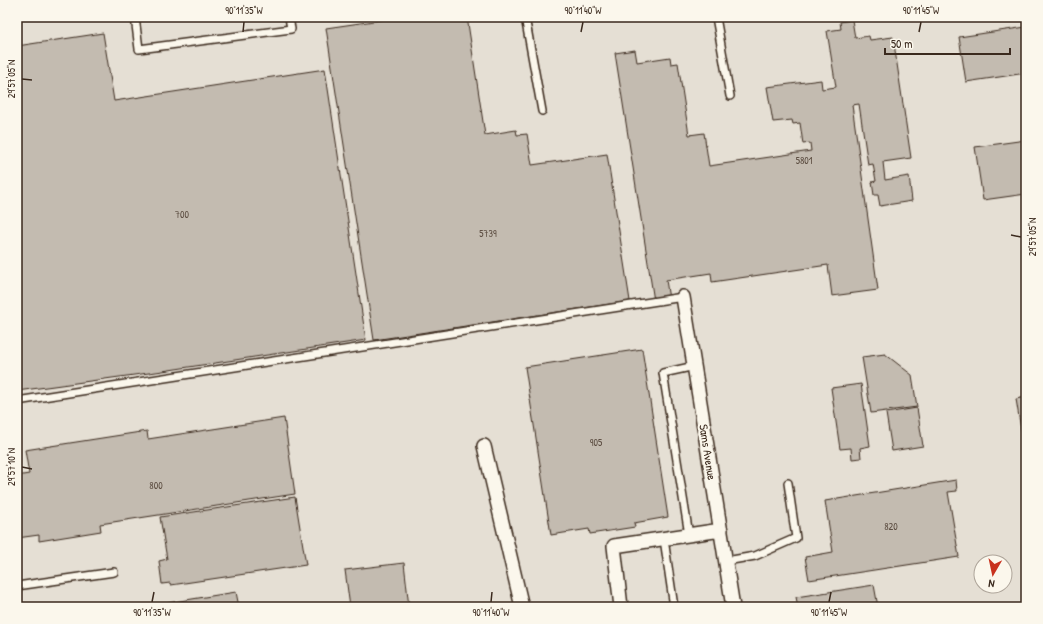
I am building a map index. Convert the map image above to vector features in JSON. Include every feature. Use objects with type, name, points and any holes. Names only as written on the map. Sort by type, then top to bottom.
[{"type":"street","name":"Sams Avenue","points":[[683,296],[733,607]]},
{"type":"street","points":[[484,446],[522,607]]},
{"type":"street","points":[[621,607],[614,546],[721,530]]},
{"type":"lane","points":[[135,17],[139,49],[291,29],[289,17]]},
{"type":"lane","points":[[525,17],[542,111]]},
{"type":"lane","points":[[716,17],[730,96]]},
{"type":"lane","points":[[17,400],[683,296]]},
{"type":"lane","points":[[689,535],[663,373],[694,366]]},
{"type":"lane","points":[[726,562],[755,556],[796,538],[788,483]]},
{"type":"lane","points":[[664,539],[674,607]]},
{"type":"lane","points":[[17,586],[114,572]]},
{"type":"shaded area","points":[[17,17],[1026,17],[1026,607],[17,607]]},
{"type":"building","points":[[401,17],[467,17],[485,135],[516,130],[517,135],[527,134],[532,165],[607,154],[630,301],[374,340],[326,28]]},
{"type":"building","points":[[852,20],[855,38],[869,36],[870,40],[893,37],[911,158],[883,162],[885,180],[909,176],[912,201],[880,206],[878,195],[874,195],[872,182],[876,181],[873,164],[868,165],[859,104],[852,105],[878,290],[832,296],[828,265],[712,282],[711,273],[666,280],[669,299],[654,301],[615,53],[635,50],[637,62],[670,57],[671,64],[678,63],[689,135],[704,133],[709,166],[811,151],[810,143],[803,144],[800,123],[793,124],[792,120],[773,122],[767,87],[821,80],[822,89],[836,87],[827,31],[841,29],[840,22]]},
{"type":"building","points":[[1026,27],[1026,73],[966,82],[959,37]]},
{"type":"building","points":[[103,33],[114,101],[325,69],[366,340],[156,372],[17,391],[17,46]]},
{"type":"building","points":[[1026,140],[1026,194],[983,200],[975,147]]},
{"type":"building","points":[[642,349],[668,517],[634,523],[635,527],[590,534],[589,529],[551,535],[525,367]]},
{"type":"building","points":[[885,354],[912,375],[917,407],[871,413],[862,357]]},
{"type":"building","points":[[861,384],[870,446],[860,448],[861,458],[852,459],[851,448],[840,449],[831,388]]},
{"type":"building","points":[[1026,397],[1026,441],[1023,442],[1016,399]]},
{"type":"building","points":[[917,408],[923,446],[892,451],[886,413]]},
{"type":"building","points":[[284,418],[295,494],[100,524],[101,531],[39,541],[39,535],[17,538],[17,476],[29,474],[25,450],[147,431],[148,439]]},
{"type":"building","points":[[1024,456],[1026,456],[1026,471]]},
{"type":"building","points":[[956,480],[957,491],[948,492],[959,557],[809,580],[805,557],[833,552],[825,501]]},
{"type":"building","points":[[295,497],[306,565],[171,585],[170,583],[162,584],[159,561],[167,559],[160,517]]},
{"type":"building","points":[[404,563],[409,607],[350,607],[345,570]]},
{"type":"building","points":[[874,585],[878,607],[798,607],[796,597]]},
{"type":"building","points":[[236,592],[239,607],[142,607]]}]
